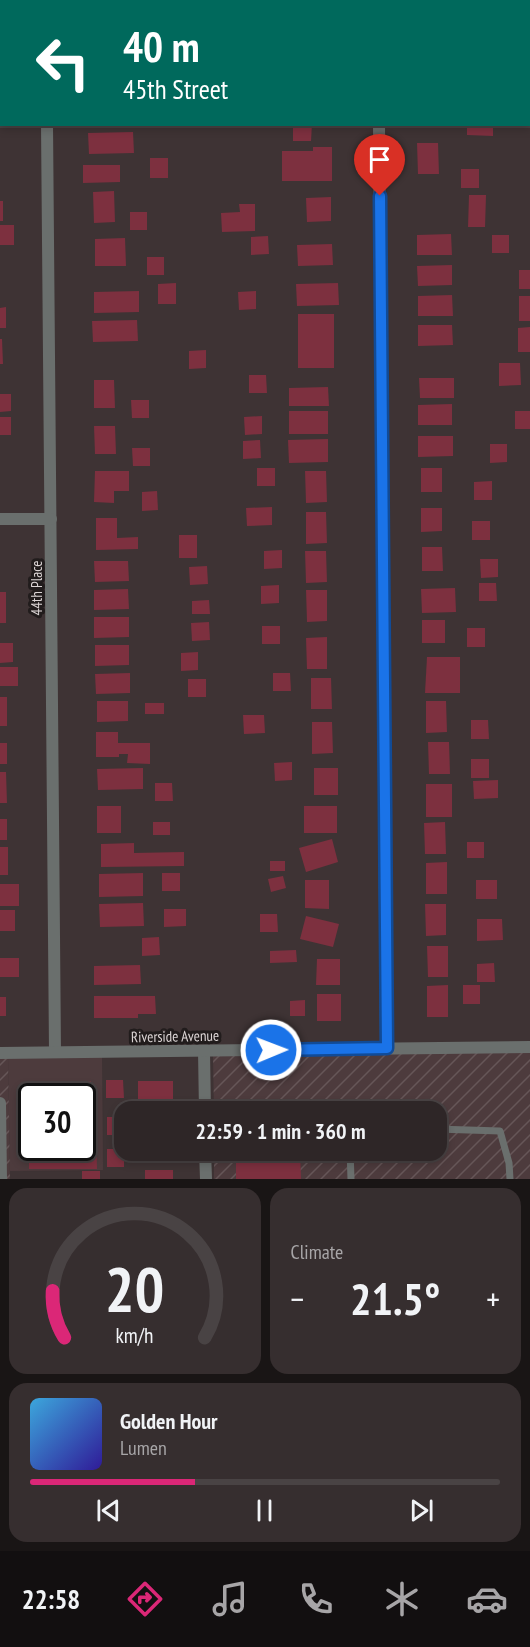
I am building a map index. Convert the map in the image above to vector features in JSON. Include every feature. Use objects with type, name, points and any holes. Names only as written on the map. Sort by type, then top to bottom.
[{"type":"street","name":"44th Place","points":[[47,126],[55,1052]]},
{"type":"street","points":[[379,126],[387,1048]]},
{"type":"street","points":[[0,519],[51,519]]},
{"type":"street","name":"Riverside Avenue","points":[[0,1053],[530,1047]]},
{"type":"street","points":[[204,1051],[205,1101]]},
{"type":"street","points":[[0,1103],[1,1179]]},
{"type":"street","points":[[205,1161],[206,1179]]},
{"type":"lane","points":[[447,1129],[500,1131],[509,1163],[510,1179]]},
{"type":"lane","points":[[350,1161],[351,1179]]},
{"type":"shaded area","points":[[0,1051],[8,1056],[10,1179],[0,1179]]},
{"type":"shaded area","points":[[530,1052],[530,1179],[214,1179],[214,1161],[447,1161],[447,1101],[214,1101],[213,1055]]},
{"type":"shaded area","points":[[102,1054],[103,1170],[10,1171],[8,1056]]},
{"type":"building","points":[[293,126],[312,126],[311,141],[293,141]]},
{"type":"building","points":[[467,126],[493,126],[493,136],[467,135]]},
{"type":"building","points":[[133,132],[134,153],[89,154],[88,133]]},
{"type":"building","points":[[417,143],[438,143],[439,174],[418,174]]},
{"type":"building","points":[[313,147],[332,147],[332,181],[282,181],[282,151],[313,151]]},
{"type":"building","points":[[150,158],[168,158],[168,178],[150,178]]},
{"type":"building","points":[[83,165],[120,165],[120,182],[83,183]]},
{"type":"building","points":[[461,169],[479,169],[479,188],[461,188]]},
{"type":"building","points":[[114,191],[115,222],[94,223],[93,192]]},
{"type":"building","points":[[469,195],[486,195],[485,227],[468,227]]},
{"type":"building","points":[[331,197],[331,221],[307,222],[306,198]]},
{"type":"building","points":[[0,201],[3,201],[3,221],[0,221]]},
{"type":"building","points":[[239,204],[255,204],[255,231],[222,232],[221,213],[240,212]]},
{"type":"building","points":[[130,212],[147,212],[147,230],[130,230]]},
{"type":"building","points":[[0,225],[14,225],[14,245],[0,245]]},
{"type":"building","points":[[451,234],[452,255],[417,255],[417,235]]},
{"type":"building","points":[[492,235],[509,235],[509,253],[492,253]]},
{"type":"building","points":[[268,236],[269,254],[251,255],[251,237]]},
{"type":"building","points":[[125,238],[126,266],[95,266],[95,239]]},
{"type":"building","points":[[332,244],[333,265],[298,266],[297,245]]},
{"type":"building","points":[[147,257],[164,257],[164,275],[147,275]]},
{"type":"building","points":[[452,265],[452,285],[418,286],[417,266]]},
{"type":"building","points":[[519,270],[530,270],[530,289],[519,289]]},
{"type":"building","points":[[176,283],[176,304],[158,304],[158,284]]},
{"type":"building","points":[[338,283],[339,305],[297,306],[296,284]]},
{"type":"building","points":[[139,291],[139,312],[94,313],[94,292]]},
{"type":"building","points":[[256,291],[256,309],[239,310],[238,292]]},
{"type":"building","points":[[452,295],[453,316],[418,316],[418,296]]},
{"type":"building","points":[[519,296],[530,296],[530,321],[519,321]]},
{"type":"building","points":[[6,307],[6,328],[0,328],[0,308]]},
{"type":"building","points":[[298,314],[334,314],[334,368],[298,368]]},
{"type":"building","points":[[137,320],[138,341],[93,342],[92,321]]},
{"type":"building","points":[[418,325],[452,325],[453,345],[418,346]]},
{"type":"building","points":[[530,327],[530,352],[518,352],[518,328]]},
{"type":"building","points":[[0,339],[2,339],[3,364],[0,364]]},
{"type":"building","points":[[206,350],[206,368],[189,369],[189,351]]},
{"type":"building","points":[[499,363],[520,363],[521,385],[499,386]]},
{"type":"building","points":[[249,375],[266,375],[267,393],[249,393]]},
{"type":"building","points":[[419,378],[454,378],[454,398],[420,398]]},
{"type":"building","points":[[94,380],[114,380],[115,408],[94,408]]},
{"type":"building","points":[[328,387],[329,406],[289,406],[289,388]]},
{"type":"building","points":[[0,394],[11,394],[11,411],[0,412]]},
{"type":"building","points":[[131,400],[149,400],[149,418],[132,418]]},
{"type":"building","points":[[452,404],[452,425],[418,425],[418,405]]},
{"type":"building","points":[[289,411],[328,411],[328,434],[289,434]]},
{"type":"building","points":[[515,411],[530,411],[530,429],[515,429]]},
{"type":"building","points":[[262,416],[262,434],[245,435],[244,417]]},
{"type":"building","points":[[0,417],[11,417],[11,435],[0,435]]},
{"type":"building","points":[[94,426],[115,426],[116,454],[95,454]]},
{"type":"building","points":[[418,436],[453,436],[453,456],[418,457]]},
{"type":"building","points":[[328,439],[328,462],[289,463],[288,440]]},
{"type":"building","points":[[260,440],[261,458],[243,459],[243,441]]},
{"type":"building","points":[[490,444],[507,444],[507,462],[490,463]]},
{"type":"building","points":[[132,448],[150,448],[150,466],[133,466]]},
{"type":"building","points":[[257,468],[275,468],[275,486],[257,486]]},
{"type":"building","points":[[421,468],[442,468],[442,492],[421,492]]},
{"type":"building","points":[[95,471],[129,471],[129,491],[114,491],[114,503],[94,502]]},
{"type":"building","points":[[305,471],[326,471],[327,502],[306,503]]},
{"type":"building","points":[[492,481],[492,500],[474,500],[474,482]]},
{"type":"building","points":[[157,491],[158,510],[142,511],[142,492]]},
{"type":"building","points":[[272,507],[272,525],[247,526],[246,508]]},
{"type":"building","points":[[421,508],[442,508],[442,531],[421,532]]},
{"type":"building","points":[[306,512],[326,512],[327,543],[306,544]]},
{"type":"building","points":[[96,518],[117,518],[117,538],[138,537],[138,549],[96,550]]},
{"type":"building","points":[[472,521],[490,521],[490,540],[472,540]]},
{"type":"building","points":[[179,535],[197,535],[197,558],[179,558]]},
{"type":"building","points":[[422,547],[442,547],[443,571],[422,571]]},
{"type":"building","points":[[282,550],[282,568],[264,569],[264,551]]},
{"type":"building","points":[[305,551],[326,551],[327,582],[306,583]]},
{"type":"building","points":[[480,559],[498,559],[498,577],[481,578]]},
{"type":"building","points":[[94,561],[128,561],[129,581],[95,582]]},
{"type":"building","points":[[207,566],[208,584],[190,585],[189,567]]},
{"type":"building","points":[[479,583],[496,583],[497,601],[479,601]]},
{"type":"building","points":[[279,585],[279,603],[261,604],[261,586]]},
{"type":"building","points":[[455,588],[456,612],[422,613],[421,589]]},
{"type":"building","points":[[128,589],[129,609],[94,610],[94,590]]},
{"type":"building","points":[[306,590],[327,590],[327,621],[307,622]]},
{"type":"building","points":[[0,592],[6,592],[6,623],[0,623]]},
{"type":"building","points":[[209,600],[210,614],[192,614],[192,601]]},
{"type":"building","points":[[94,617],[129,617],[129,637],[94,638]]},
{"type":"building","points":[[422,620],[445,620],[445,643],[422,643]]},
{"type":"building","points":[[209,622],[210,640],[192,641],[191,623]]},
{"type":"building","points":[[262,626],[280,626],[280,644],[262,644]]},
{"type":"building","points":[[467,628],[485,628],[485,647],[467,647]]},
{"type":"building","points":[[327,637],[327,669],[307,669],[306,638]]},
{"type":"building","points":[[0,643],[13,643],[13,662],[0,663]]},
{"type":"building","points":[[95,645],[129,645],[129,665],[95,666]]},
{"type":"building","points":[[198,652],[198,670],[181,671],[181,653]]},
{"type":"building","points":[[427,657],[460,657],[460,693],[425,693]]},
{"type":"building","points":[[0,667],[18,667],[18,686],[0,686]]},
{"type":"building","points":[[130,673],[130,693],[96,694],[95,674]]},
{"type":"building","points":[[273,673],[290,673],[291,691],[273,691]]},
{"type":"building","points":[[311,678],[331,678],[332,709],[311,709]]},
{"type":"building","points":[[188,679],[206,679],[206,697],[188,697]]},
{"type":"building","points":[[0,697],[7,697],[7,726],[0,726]]},
{"type":"building","points":[[97,701],[128,701],[128,721],[97,722]]},
{"type":"building","points":[[426,701],[446,701],[447,732],[426,733]]},
{"type":"building","points":[[145,703],[164,703],[164,714],[145,714]]},
{"type":"building","points":[[243,715],[264,715],[265,733],[244,734]]},
{"type":"building","points":[[471,720],[488,720],[489,739],[471,739]]},
{"type":"building","points":[[312,722],[332,722],[333,753],[312,754]]},
{"type":"building","points":[[96,732],[118,732],[118,743],[150,743],[150,764],[127,763],[128,754],[119,754],[119,757],[96,757]]},
{"type":"building","points":[[428,742],[449,742],[450,774],[429,774]]},
{"type":"building","points":[[0,743],[7,743],[7,764],[0,764]]},
{"type":"building","points":[[471,759],[489,759],[489,778],[471,778]]},
{"type":"building","points":[[292,762],[292,780],[275,781],[274,763]]},
{"type":"building","points":[[143,768],[143,789],[98,790],[97,769]]},
{"type":"building","points":[[314,768],[338,768],[338,795],[314,795]]},
{"type":"building","points":[[0,772],[6,772],[7,803],[0,803]]},
{"type":"building","points":[[498,780],[498,798],[474,799],[473,781]]},
{"type":"building","points":[[155,783],[172,783],[173,801],[155,801]]},
{"type":"building","points":[[426,784],[452,784],[452,817],[426,817]]},
{"type":"building","points":[[97,806],[121,806],[121,833],[97,833]]},
{"type":"building","points":[[304,806],[337,806],[337,833],[304,833]]},
{"type":"building","points":[[0,819],[7,819],[7,840],[0,840]]},
{"type":"building","points":[[153,822],[170,822],[170,835],[153,835]]},
{"type":"building","points":[[445,822],[446,854],[425,854],[424,823]]},
{"type":"building","points":[[332,839],[338,862],[306,872],[299,848]]},
{"type":"building","points":[[467,842],[484,842],[484,858],[467,858]]},
{"type":"building","points":[[134,843],[134,853],[184,852],[184,866],[101,867],[101,844]]},
{"type":"building","points":[[0,847],[8,847],[8,875],[0,875]]},
{"type":"building","points":[[270,861],[285,861],[285,871],[270,871]]},
{"type":"building","points":[[447,862],[447,894],[426,894],[426,863]]},
{"type":"building","points":[[143,873],[143,896],[99,897],[99,874]]},
{"type":"building","points":[[162,873],[180,873],[180,891],[162,891]]},
{"type":"building","points":[[283,876],[286,888],[271,892],[268,879]]},
{"type":"building","points":[[305,880],[329,880],[329,909],[305,908]]},
{"type":"building","points":[[476,880],[497,880],[497,899],[476,899]]},
{"type":"building","points":[[0,884],[19,884],[19,906],[0,906]]},
{"type":"building","points":[[143,903],[144,926],[100,927],[99,904]]},
{"type":"building","points":[[425,904],[446,904],[446,935],[426,936]]},
{"type":"building","points":[[164,909],[186,909],[186,926],[164,927]]},
{"type":"building","points":[[0,910],[15,910],[15,931],[0,931]]},
{"type":"building","points":[[260,914],[277,914],[278,932],[260,932]]},
{"type":"building","points":[[306,916],[339,924],[333,947],[300,939]]},
{"type":"building","points":[[477,919],[502,919],[503,940],[477,941]]},
{"type":"building","points":[[159,937],[160,955],[142,956],[142,938]]},
{"type":"building","points":[[427,946],[448,946],[448,977],[428,977]]},
{"type":"building","points":[[296,950],[297,962],[270,963],[270,951]]},
{"type":"building","points":[[0,958],[19,958],[19,977],[0,977]]},
{"type":"building","points":[[317,959],[340,959],[340,985],[316,985]]},
{"type":"building","points":[[494,963],[495,982],[477,982],[477,964]]},
{"type":"building","points":[[140,965],[141,984],[94,985],[94,966]]},
{"type":"building","points":[[448,985],[448,1017],[427,1017],[427,986]]},
{"type":"building","points":[[463,985],[480,985],[480,1004],[463,1004]]},
{"type":"building","points":[[317,994],[341,994],[341,1021],[317,1021]]},
{"type":"building","points":[[94,996],[155,996],[156,1014],[138,1014],[138,1018],[94,1018]]},
{"type":"building","points":[[0,997],[6,997],[6,1016],[0,1016]]},
{"type":"building","points":[[305,1000],[305,1016],[290,1016],[290,1001]]},
{"type":"building","points":[[106,1080],[123,1080],[124,1098],[106,1098]]},
{"type":"building","points":[[29,1081],[91,1081],[91,1083],[29,1083]]},
{"type":"building","points":[[138,1081],[173,1081],[173,1101],[138,1101]]},
{"type":"building","points":[[107,1117],[114,1117],[114,1135],[107,1135]]},
{"type":"building","points":[[96,1129],[97,1169],[29,1169],[29,1161],[96,1161]]},
{"type":"building","points":[[107,1149],[114,1149],[114,1161],[124,1161],[124,1167],[107,1167]]},
{"type":"building","points":[[236,1161],[300,1161],[301,1179],[236,1179]]},
{"type":"building","points":[[145,1170],[173,1170],[173,1179],[145,1179]]},
{"type":"building","points":[[82,1171],[100,1171],[100,1179],[82,1179]]},
{"type":"route","points":[[271,1050],[387,1048],[380,196]]}]
